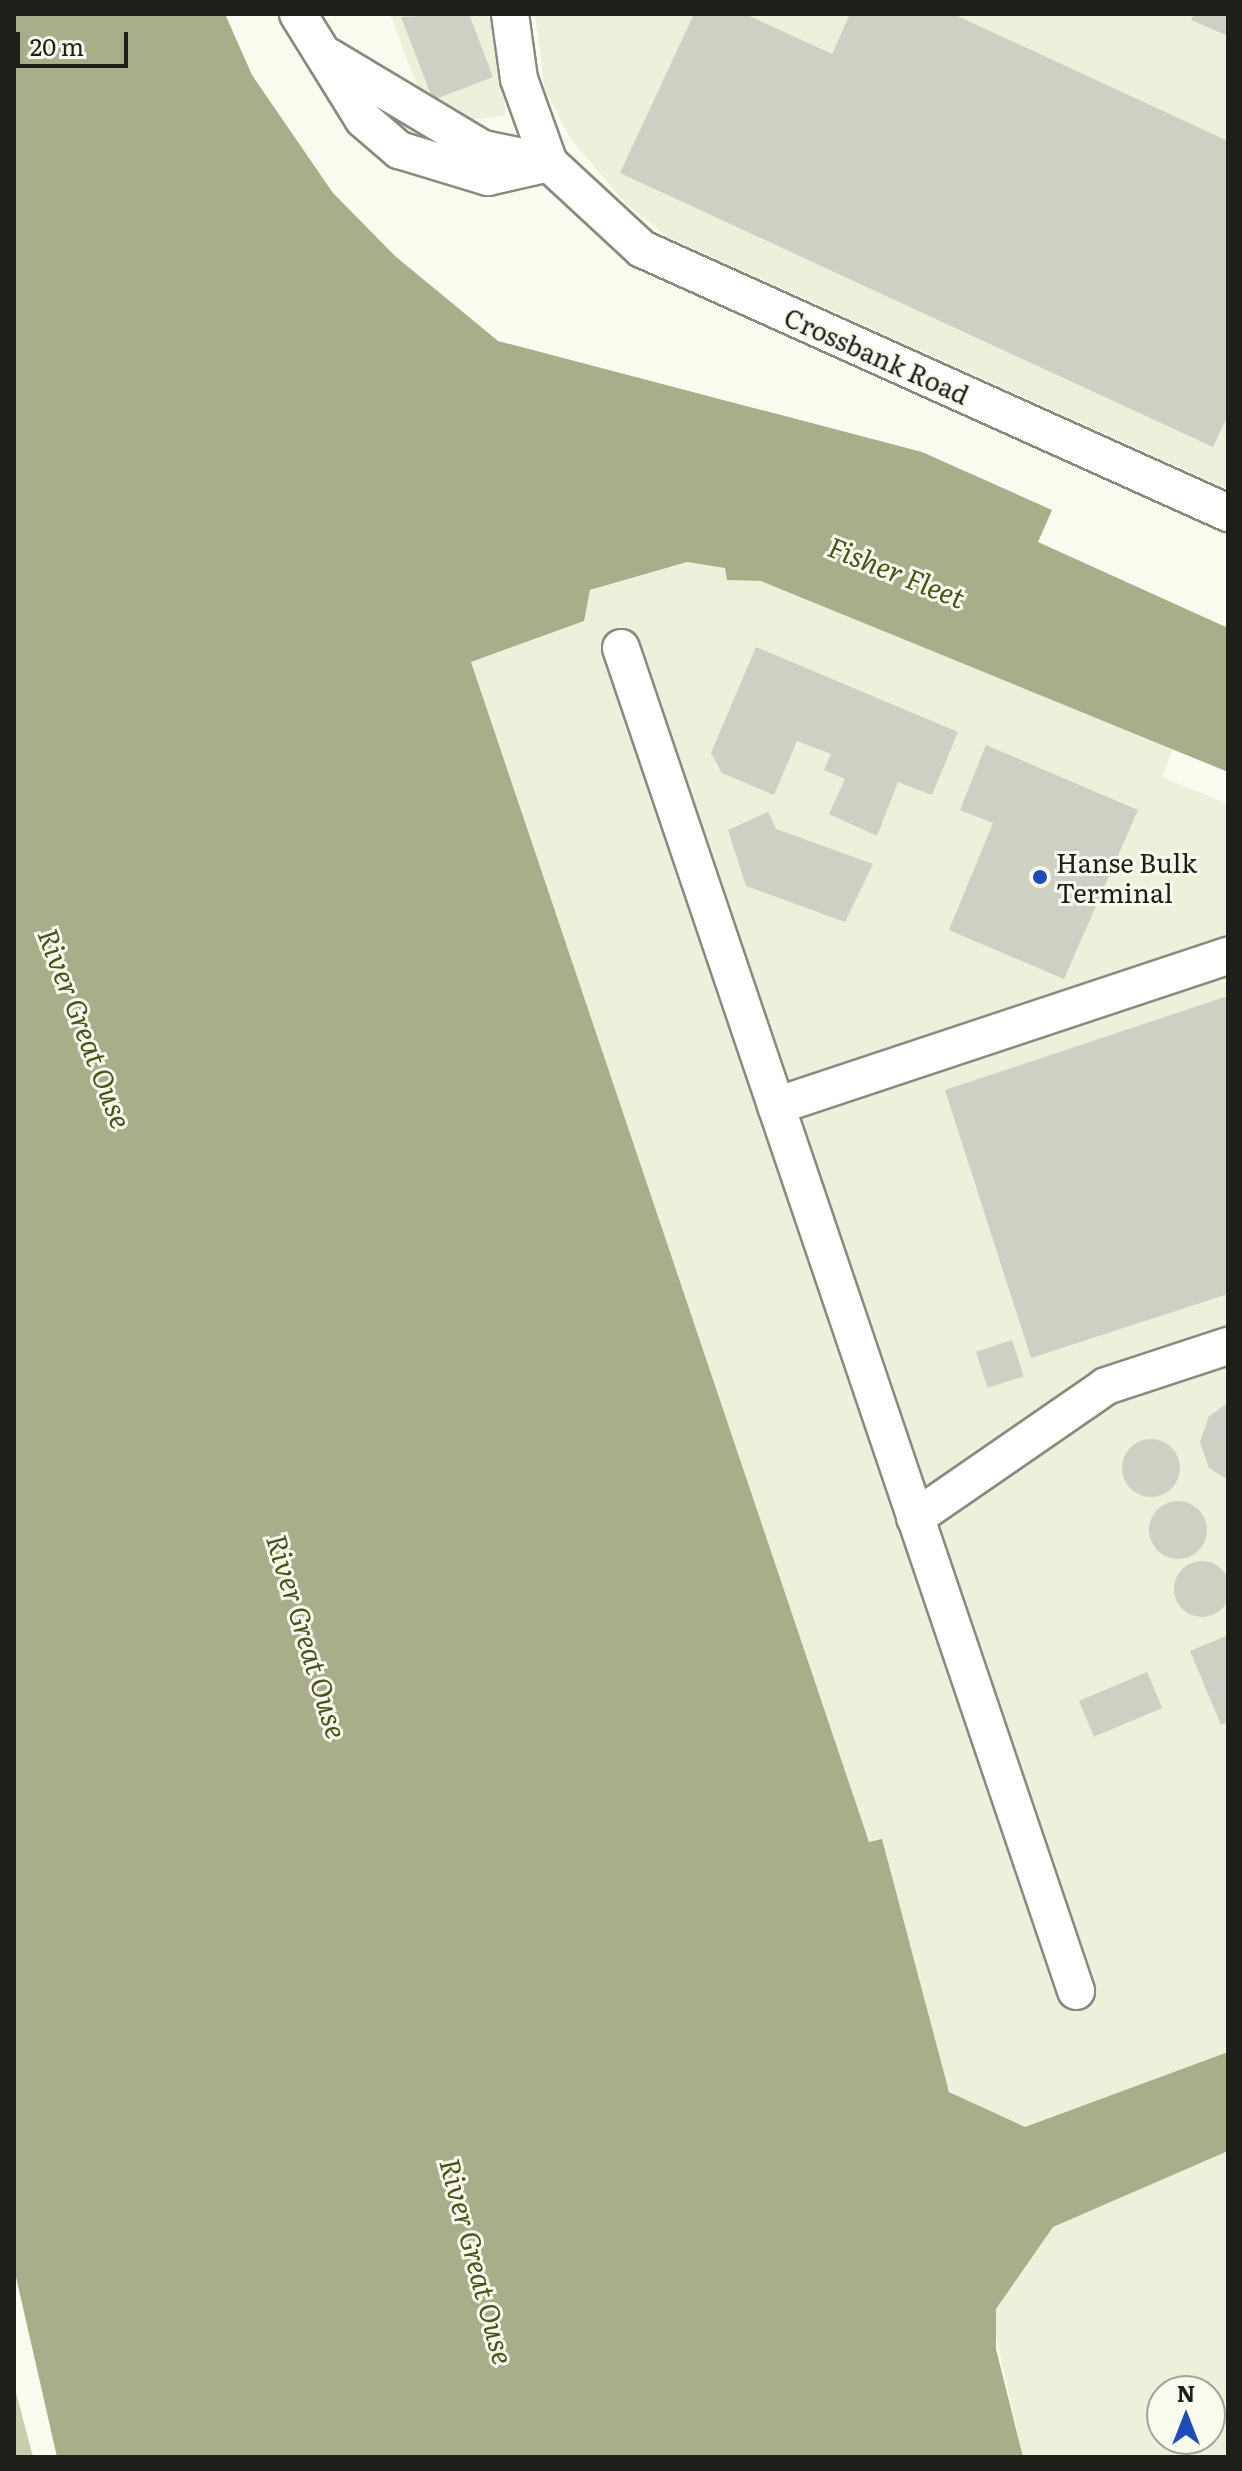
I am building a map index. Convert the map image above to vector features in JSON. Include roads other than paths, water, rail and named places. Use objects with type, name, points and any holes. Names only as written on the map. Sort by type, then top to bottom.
[{"type":"street","points":[[298,14],[363,119],[399,150],[488,177],[549,163]]},
{"type":"street","name":"Crossbank Road","points":[[510,14],[531,125],[549,163],[642,249],[1228,513]]},
{"type":"street","points":[[621,648],[1076,1991]]},
{"type":"street","points":[[776,1106],[1228,956]]},
{"type":"street","points":[[915,1518],[1106,1386],[1228,1346]]},
{"type":"water","points":[[14,14],[225,14],[252,75],[333,193],[395,256],[498,341],[922,452],[1052,510],[1038,542],[1228,628],[1228,772],[761,581],[727,580],[725,568],[687,562],[590,590],[584,621],[471,662],[869,1842],[882,1839],[949,2092],[1025,2127],[1228,2052],[1228,2151],[1053,2227],[996,2309],[996,2349],[1023,2457],[57,2457],[14,2268]]},
{"type":"place","name":"Hanse Bulk Terminal","points":[[1040,877]]},
{"type":"water label","name":"Fisher Fleet","points":[[897,571]]},
{"type":"water label","name":"River Great Ouse","points":[[86,1028]]},
{"type":"water label","name":"River Great Ouse","points":[[308,1636]]},
{"type":"water label","name":"River Great Ouse","points":[[478,2261]]}]
